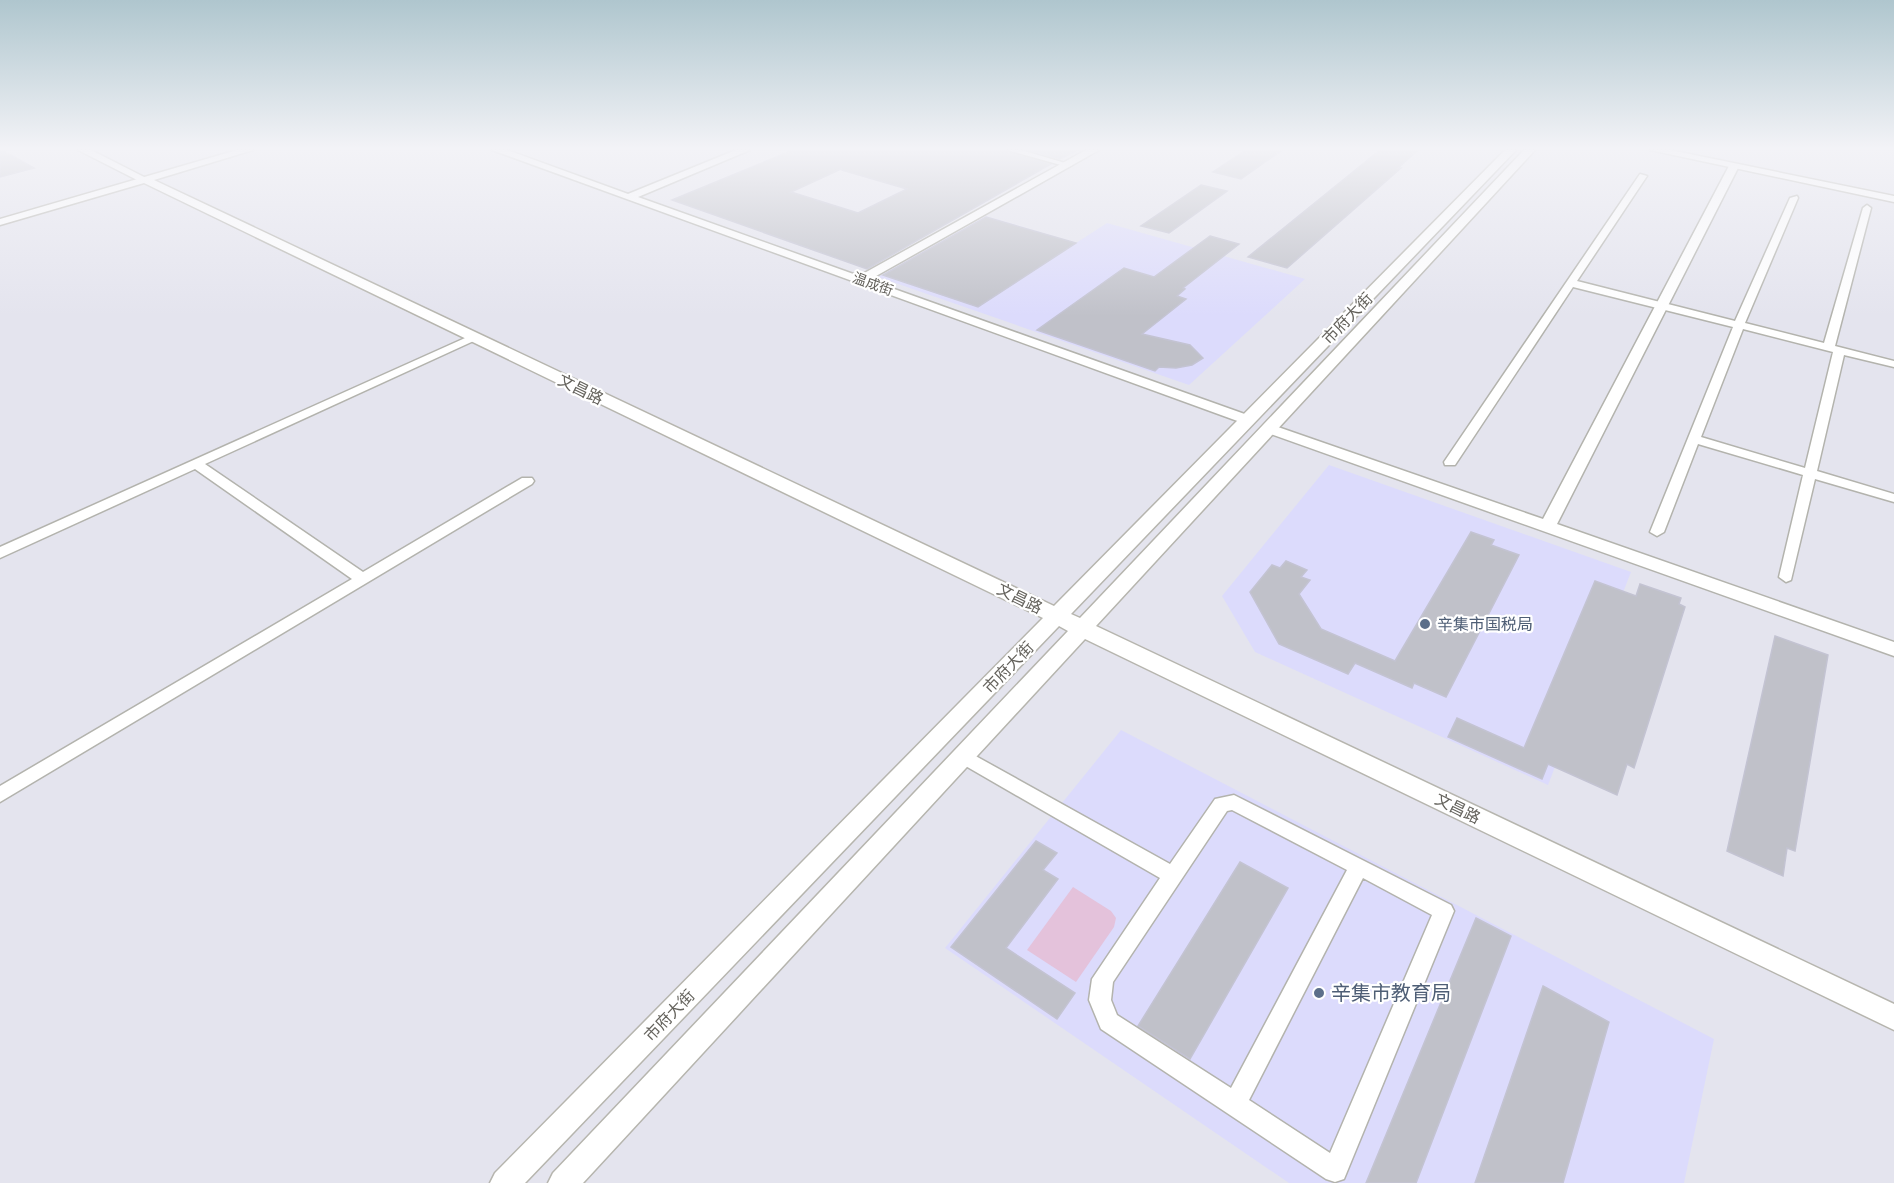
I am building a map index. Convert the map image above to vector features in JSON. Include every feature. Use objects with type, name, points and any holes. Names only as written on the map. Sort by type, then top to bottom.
[{"type":"street","points":[[0,222],[58,205]]},
{"type":"street","name":"文昌路","points":[[198,205],[1894,1017]]},
{"type":"street","name":"温成街","points":[[653,205],[1248,420]]},
{"type":"street","points":[[860,280],[995,205]]},
{"type":"street","name":"市府大街","points":[[505,1183],[1457,205]]},
{"type":"street","name":"市府大街","points":[[563,1183],[1479,205]]},
{"type":"street","points":[[1547,527],[1714,205]]},
{"type":"street","points":[[1270,429],[1894,649]]},
{"type":"lane","points":[[1450,462],[1623,205]]},
{"type":"lane","points":[[1657,532],[1739,325],[1791,205]]},
{"type":"lane","points":[[1786,577],[1810,473],[1834,349],[1867,208]]},
{"type":"lane","points":[[1571,283],[1894,364]]},
{"type":"lane","points":[[0,553],[474,337]]},
{"type":"lane","points":[[1694,439],[1894,498]]},
{"type":"lane","points":[[196,464],[363,579]]},
{"type":"lane","points":[[0,795],[526,481]]},
{"type":"lane","points":[[963,756],[1173,875]]},
{"type":"lane","points":[[1234,802],[1359,866],[1444,911],[1335,1170],[1109,1022],[1100,1000],[1103,979],[1221,804],[1234,802]]},
{"type":"lane","points":[[1235,1104],[1359,866]]},
{"type":"shaded area","points":[[986,216],[1076,243],[1107,223],[1305,279],[1189,385],[878,277]]},
{"type":"shaded area","name":"辛集市国税局","points":[[1329,465],[1631,572],[1548,785],[1255,652],[1222,596]]},
{"type":"shaded area","name":"辛集市教育局","points":[[1121,730],[1714,1039],[1684,1183],[1289,1183],[945,948]]},
{"type":"shaded area","points":[[1073,887],[1111,911],[1116,918],[1114,927],[1076,982],[1027,950]]},
{"type":"building","points":[[687,205],[833,205],[858,213],[874,205],[979,205],[867,269]]},
{"type":"building","points":[[1171,205],[1207,205],[1169,233],[1141,226]]},
{"type":"building","points":[[1312,205],[1359,205],[1287,268],[1248,257]]},
{"type":"building","points":[[986,217],[1076,243],[978,307],[883,275]]},
{"type":"building","points":[[1210,236],[1239,244],[1183,288],[1185,289],[1177,296],[1186,299],[1142,334],[1190,345],[1203,358],[1192,365],[1176,368],[1159,367],[1155,371],[1037,330],[1124,268],[1154,277]]},
{"type":"building","points":[[1471,532],[1494,540],[1491,545],[1519,555],[1446,697],[1414,683],[1412,688],[1355,663],[1348,674],[1279,644],[1250,592],[1272,565],[1280,568],[1286,561],[1307,570],[1301,577],[1310,580],[1299,594],[1321,629],[1395,661]]},
{"type":"building","points":[[1595,581],[1636,596],[1640,584],[1681,598],[1679,604],[1685,607],[1634,768],[1627,764],[1617,795],[1548,764],[1542,779],[1448,737],[1457,718],[1524,748]]},
{"type":"building","points":[[1775,636],[1828,655],[1795,851],[1787,848],[1783,876],[1727,851]]},
{"type":"building","points":[[1036,841],[1057,853],[1043,870],[1058,879],[1006,948],[1075,993],[1057,1019],[951,947]]},
{"type":"building","points":[[1240,862],[1288,888],[1190,1059],[1138,1026]]},
{"type":"building","points":[[1476,918],[1511,936],[1416,1183],[1366,1183]]},
{"type":"building","points":[[1543,986],[1609,1022],[1563,1183],[1475,1183]]},
{"type":"place","name":"辛集市国税局","points":[[1425,624]]},
{"type":"place","name":"辛集市教育局","points":[[1319,993]]}]
